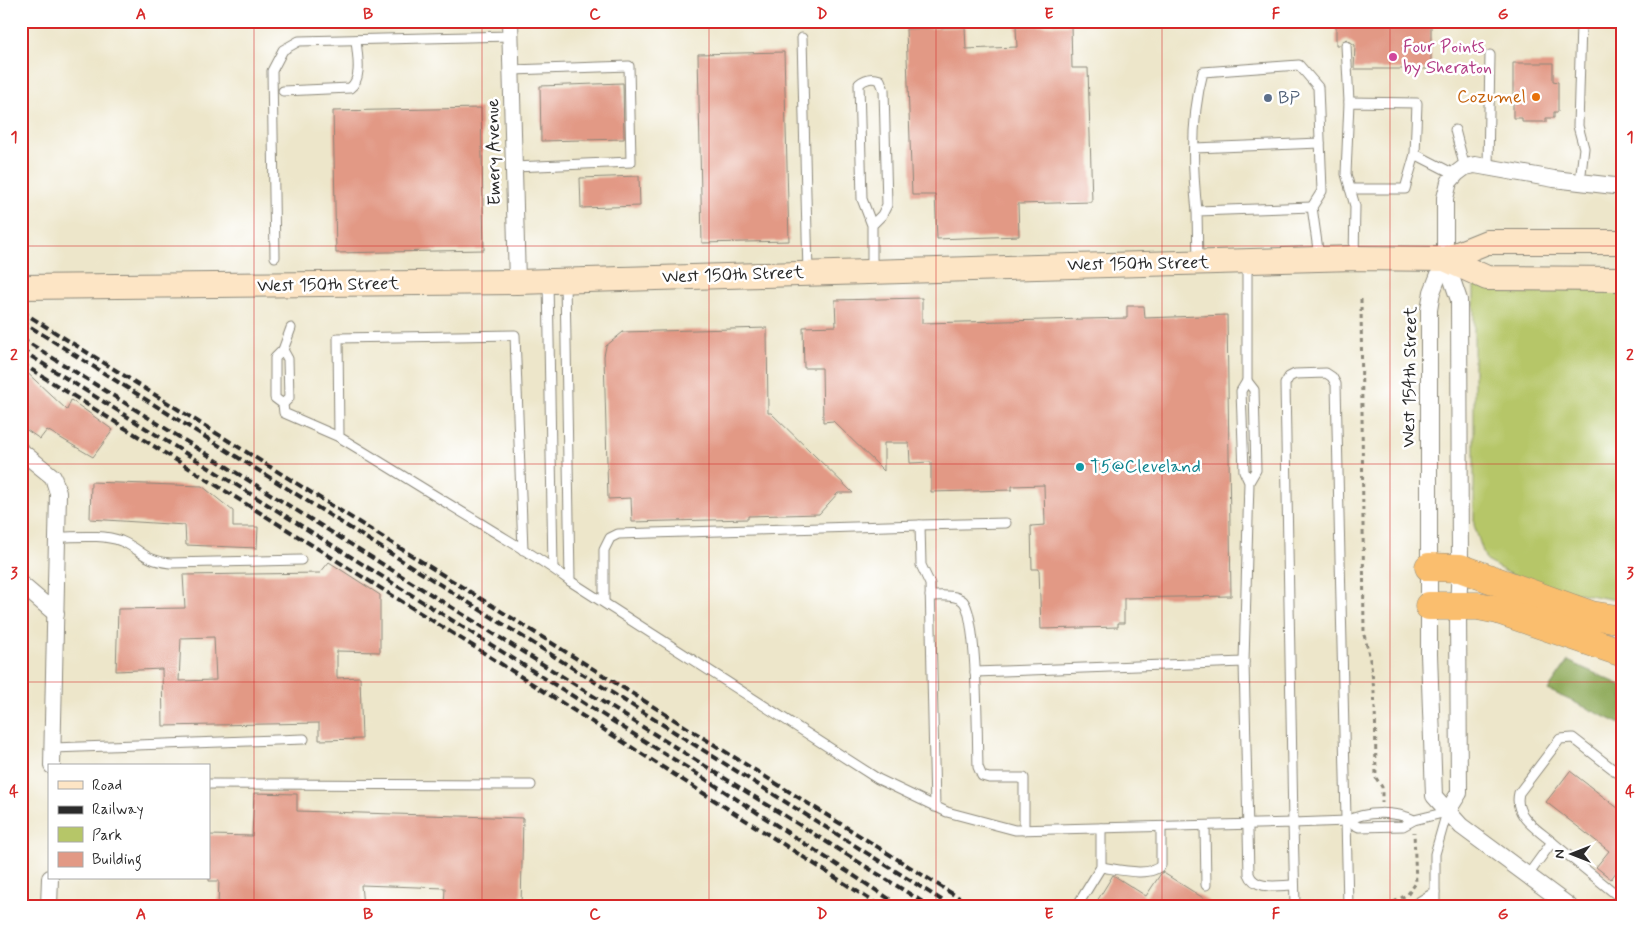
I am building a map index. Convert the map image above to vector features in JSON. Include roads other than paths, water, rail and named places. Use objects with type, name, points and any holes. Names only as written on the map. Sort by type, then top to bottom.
[{"type":"highway","points":[[1429,567],[1460,568],[1591,615],[1623,620]]},
{"type":"highway","points":[[1429,606],[1478,606],[1498,610],[1623,652]]},
{"type":"main road","name":"West 150th Street","points":[[21,288],[339,286],[1354,258],[1445,259],[1487,242],[1623,242]]},
{"type":"main road","name":"West 150th Street","points":[[1445,259],[1487,278],[1623,279]]},
{"type":"street","name":"Emery Avenue","points":[[511,29],[517,282]]},
{"type":"street","points":[[1447,812],[1459,793],[1458,606],[1460,568],[1459,300],[1445,259],[1445,198],[1450,182],[1460,171],[1475,165],[1623,187]]},
{"type":"street","name":"West 154th Street","points":[[1445,259],[1432,292],[1429,310],[1429,606],[1434,796],[1462,826],[1570,906]]},
{"type":"street","points":[[21,451],[53,477],[58,493],[52,764]]},
{"type":"street","points":[[21,584],[56,614]]},
{"type":"street","points":[[49,906],[50,880]]},
{"type":"lane","points":[[1580,182],[1584,148],[1578,126],[1581,24]]},
{"type":"lane","points":[[275,257],[272,71],[283,50],[299,41],[356,40],[511,29]]},
{"type":"lane","points":[[802,38],[808,273]]},
{"type":"lane","points":[[284,92],[350,88],[358,77],[356,40]]},
{"type":"lane","points":[[1346,45],[1349,102],[1346,174],[1355,206],[1354,258]]},
{"type":"lane","points":[[1488,166],[1490,55]]},
{"type":"lane","points":[[1198,262],[1194,148],[1197,92],[1203,72],[1298,65],[1318,87],[1322,191],[1312,207],[1319,259]]},
{"type":"lane","points":[[512,70],[629,66],[631,162],[514,167]]},
{"type":"lane","points":[[872,225],[882,216],[887,205],[884,90],[880,80],[874,78],[864,79],[859,84],[862,199],[872,225],[872,271]]},
{"type":"lane","points":[[1349,102],[1416,103],[1415,154],[1404,189],[1350,189]]},
{"type":"lane","points":[[1415,154],[1460,171],[1455,130]]},
{"type":"lane","points":[[1194,148],[1320,143]]},
{"type":"lane","points":[[1197,211],[1312,207]]},
{"type":"lane","points":[[1246,261],[1247,381],[1254,390],[1256,470],[1249,482],[1244,662],[1249,874],[1251,881],[1257,884],[1294,885]]},
{"type":"lane","points":[[557,281],[570,477],[570,581]]},
{"type":"lane","points":[[554,568],[553,478],[557,281]]},
{"type":"lane","points":[[291,328],[283,350],[275,358],[275,398],[283,404],[284,413],[339,436],[554,568],[570,581],[878,779],[935,807],[996,826],[1024,830],[1347,821],[1358,815],[1403,814],[1414,820],[1447,812],[1435,854],[1435,906]]},
{"type":"lane","points":[[339,436],[338,338],[515,334],[523,550]]},
{"type":"lane","points":[[283,350],[288,359],[289,398],[283,404]]},
{"type":"lane","points":[[1295,906],[1285,384],[1289,377],[1295,374],[1326,374],[1332,377],[1336,384],[1348,906]]},
{"type":"lane","points":[[553,478],[570,477]]},
{"type":"lane","points":[[604,602],[604,550],[610,538],[618,534],[1006,523]]},
{"type":"lane","points":[[920,525],[921,565],[930,584],[935,807]]},
{"type":"lane","points":[[57,537],[120,541],[152,561],[161,562],[301,560]]},
{"type":"lane","points":[[930,596],[955,597],[965,603],[969,609],[975,672],[978,767],[982,776],[989,778],[1024,778],[1024,830]]},
{"type":"lane","points":[[975,672],[1244,662]]},
{"type":"lane","points":[[1623,777],[1573,738],[1560,739],[1519,793],[1517,802],[1523,816],[1623,900]]},
{"type":"lane","points":[[53,748],[304,739]]},
{"type":"lane","points":[[210,784],[531,785]]},
{"type":"lane","points":[[1205,826],[1206,885]]},
{"type":"lane","points":[[1101,867],[1129,871],[1154,871],[1158,869],[1161,865],[1161,827]]},
{"type":"lane","points":[[1077,906],[1101,867],[1101,828]]},
{"type":"lane","points":[[1528,875],[1552,842]]},
{"type":"lane","points":[[1412,906],[1435,892]]},
{"type":"railway","points":[[21,24],[188,21]]},
{"type":"railway","points":[[21,311],[972,906]]},
{"type":"railway","points":[[21,321],[951,906]]},
{"type":"railway","points":[[21,338],[929,906]]},
{"type":"railway","points":[[21,350],[721,789],[900,906]]},
{"type":"railway","points":[[21,363],[473,646],[880,906]]},
{"type":"place","name":"Four Points by Sheraton","points":[[1393,57]]},
{"type":"place","name":"Cozumel","points":[[1536,97]]},
{"type":"place","name":"BP","points":[[1268,98]]},
{"type":"place","name":"T5@Cleveland","points":[[1080,467]]}]
